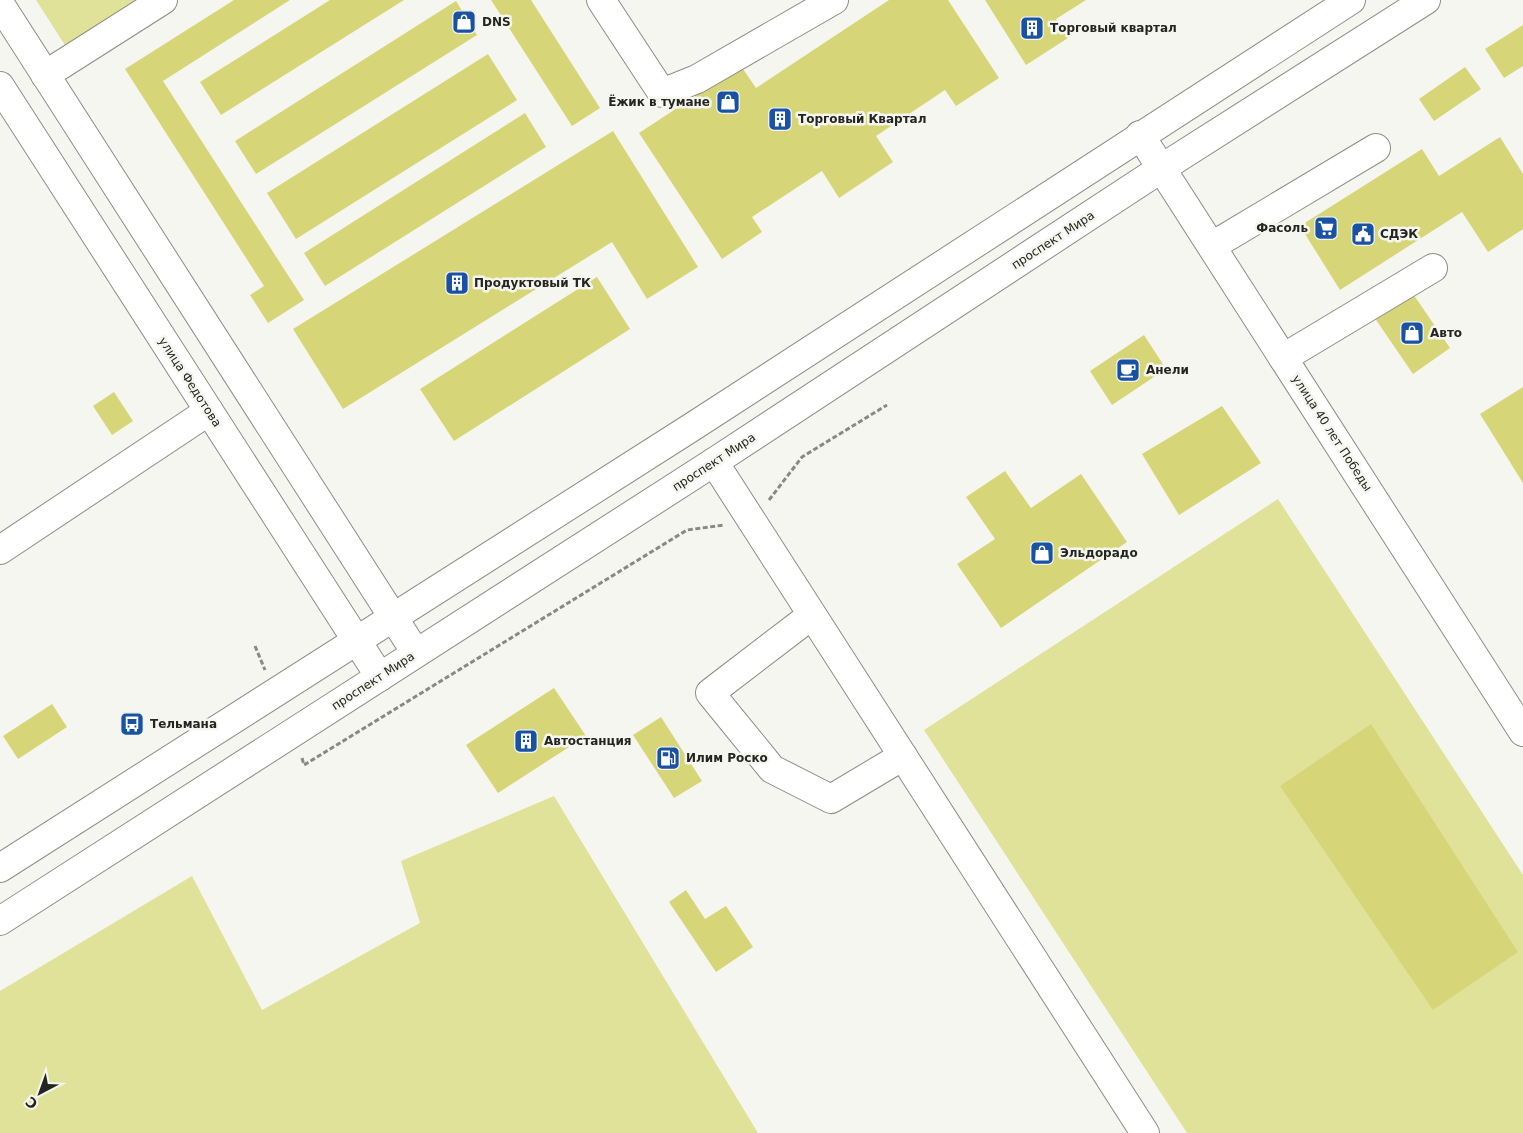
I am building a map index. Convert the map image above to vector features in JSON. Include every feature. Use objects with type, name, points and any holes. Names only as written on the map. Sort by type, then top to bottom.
[{"type":"street","points":[[45,75],[163,0]]},
{"type":"street","points":[[602,0],[662,93],[697,79],[834,0]]},
{"type":"street","points":[[0,868],[692,427],[1351,0]]},
{"type":"street","name":"проспект Мира","points":[[0,921],[714,462],[1162,168],[1426,0]]},
{"type":"street","points":[[0,4],[416,653]]},
{"type":"street","name":"улица Федотова","points":[[5,103],[209,411],[380,677]]},
{"type":"street","name":"улица 40 лет Победы","points":[[1140,135],[1523,732]]},
{"type":"street","points":[[1212,246],[1376,148]]},
{"type":"street","points":[[1283,358],[1433,268]]},
{"type":"street","points":[[0,550],[209,411]]},
{"type":"street","points":[[714,462],[1145,1133]]},
{"type":"street","points":[[812,615],[710,693],[772,768],[831,799],[903,756]]},
{"type":"path","points":[[292,733],[304,765],[687,530],[729,525],[747,514],[772,498],[802,457],[887,405]]},
{"type":"path","points":[[255,646],[274,694]]},
{"type":"green space","points":[[36,0],[146,0],[68,50]]},
{"type":"green space","points":[[1278,499],[1523,875],[1523,1133],[1187,1133],[924,730]]},
{"type":"green space","points":[[554,796],[758,1133],[0,1133],[0,991],[192,876],[262,1010],[420,923],[401,861]]},
{"type":"building","points":[[234,0],[290,0],[163,81],[304,300],[268,323],[250,295],[264,286],[125,69]]},
{"type":"building","points":[[330,0],[404,0],[221,115],[200,82]]},
{"type":"building","points":[[491,0],[531,0],[600,108],[572,126]]},
{"type":"building","name":"Торговый Квартал","points":[[889,0],[948,0],[999,78],[956,106],[945,90],[876,136],[893,162],[839,198],[822,171],[752,217],[762,232],[722,259],[639,133],[741,66],[756,88]]},
{"type":"building","name":"Торговый квартал","points":[[985,0],[1086,0],[1056,19],[1068,38],[1026,65]]},
{"type":"building","points":[[456,1],[477,35],[256,174],[235,141]]},
{"type":"building","points":[[1523,25],[1523,66],[1504,78],[1485,49]]},
{"type":"building","points":[[488,54],[517,100],[296,239],[267,193]]},
{"type":"building","points":[[1465,67],[1481,89],[1434,121],[1419,99]]},
{"type":"building","points":[[525,113],[546,147],[325,286],[304,253]]},
{"type":"building","name":"Продуктовый ТК","points":[[613,131],[698,267],[647,299],[612,242],[343,409],[293,329]]},
{"type":"building","points":[[1500,137],[1523,174],[1523,229],[1488,252],[1462,212],[1340,290],[1300,226],[1422,149],[1439,176]]},
{"type":"building","points":[[597,277],[630,329],[454,441],[420,389]]},
{"type":"building","points":[[1409,288],[1450,348],[1413,374],[1372,314]]},
{"type":"building","name":"Анели","points":[[1144,335],[1166,369],[1112,405],[1090,371]]},
{"type":"building","points":[[1523,387],[1523,483],[1480,414]]},
{"type":"building","points":[[114,392],[133,421],[112,435],[93,406]]},
{"type":"building","points":[[1222,406],[1261,463],[1179,515],[1142,454]]},
{"type":"building","name":"Эльдорадо","points":[[1005,471],[1031,508],[1081,474],[1127,542],[1001,628],[957,564],[995,539],[966,497]]},
{"type":"building","name":"Автостанция","points":[[554,688],[586,736],[498,793],[466,745]]},
{"type":"building","points":[[52,704],[67,727],[18,759],[3,736]]},
{"type":"building","name":"Илим Роско","points":[[661,717],[702,781],[674,798],[633,735]]},
{"type":"building","points":[[1371,724],[1518,952],[1433,1010],[1280,786]]},
{"type":"building","points":[[686,890],[705,919],[726,906],[753,947],[716,972],[669,902]]},
{"type":"place","name":"DNS","points":[[464,22]]},
{"type":"place","name":"Торговый квартал","points":[[1032,28]]},
{"type":"place","name":"Ёжик в тумане","points":[[728,102]]},
{"type":"place","name":"Торговый Квартал","points":[[780,119]]},
{"type":"place","name":"Фасоль","points":[[1326,228]]},
{"type":"place","name":"СДЭК","points":[[1363,234]]},
{"type":"place","name":"Продуктовый ТК","points":[[457,283]]},
{"type":"place","name":"Авто","points":[[1412,333]]},
{"type":"place","name":"Анели","points":[[1128,370]]},
{"type":"place","name":"Эльдорадо","points":[[1042,553]]},
{"type":"place","name":"Тельмана","points":[[132,724]]},
{"type":"place","name":"Автостанция","points":[[526,741]]},
{"type":"place","name":"Илим Роско","points":[[668,758]]}]
